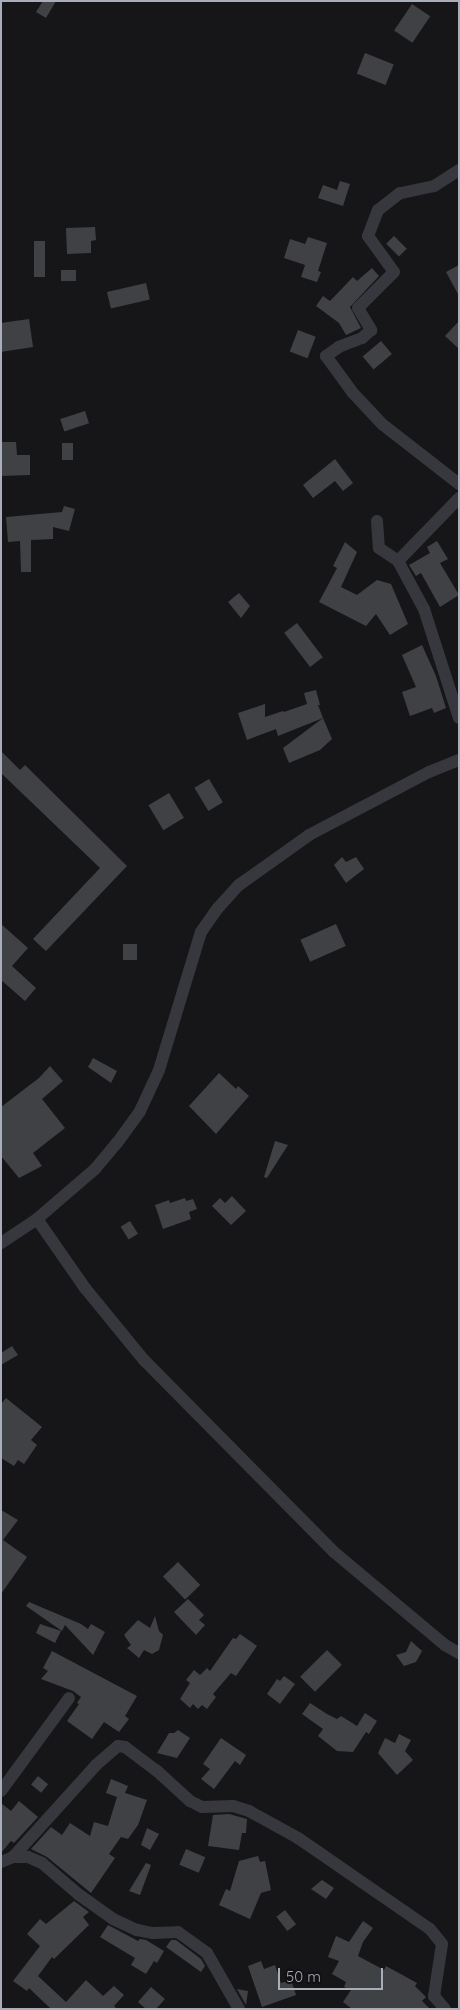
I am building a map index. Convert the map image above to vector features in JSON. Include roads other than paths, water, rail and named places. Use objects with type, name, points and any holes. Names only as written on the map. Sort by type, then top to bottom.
[{"type":"street","points":[[459,170],[434,186],[400,193],[378,210],[368,236],[394,272],[358,308],[371,330],[362,338],[326,356],[353,393],[382,424],[459,484]]},
{"type":"street","points":[[398,561],[459,498]]},
{"type":"street","points":[[377,521],[379,548],[398,561],[424,609],[459,718]]},
{"type":"street","points":[[1,1244],[37,1219],[95,1169],[140,1111],[159,1070],[201,932],[228,897],[239,886],[309,836],[429,772],[459,760]]},
{"type":"street","points":[[37,1219],[85,1288],[144,1360],[334,1552],[445,1645],[459,1653]]},
{"type":"street","points":[[1,1791],[69,1698]]},
{"type":"street","points":[[7,1860],[96,1765],[118,1746],[125,1747],[156,1770],[190,1801],[202,1807],[233,1806],[257,1816],[298,1838],[430,1928],[442,1944],[434,1996],[445,2009]]},
{"type":"street","points":[[7,1860],[28,1857],[42,1863],[78,1894],[113,1919],[137,1930],[153,1933],[178,1932],[207,1953],[239,2009]]}]
